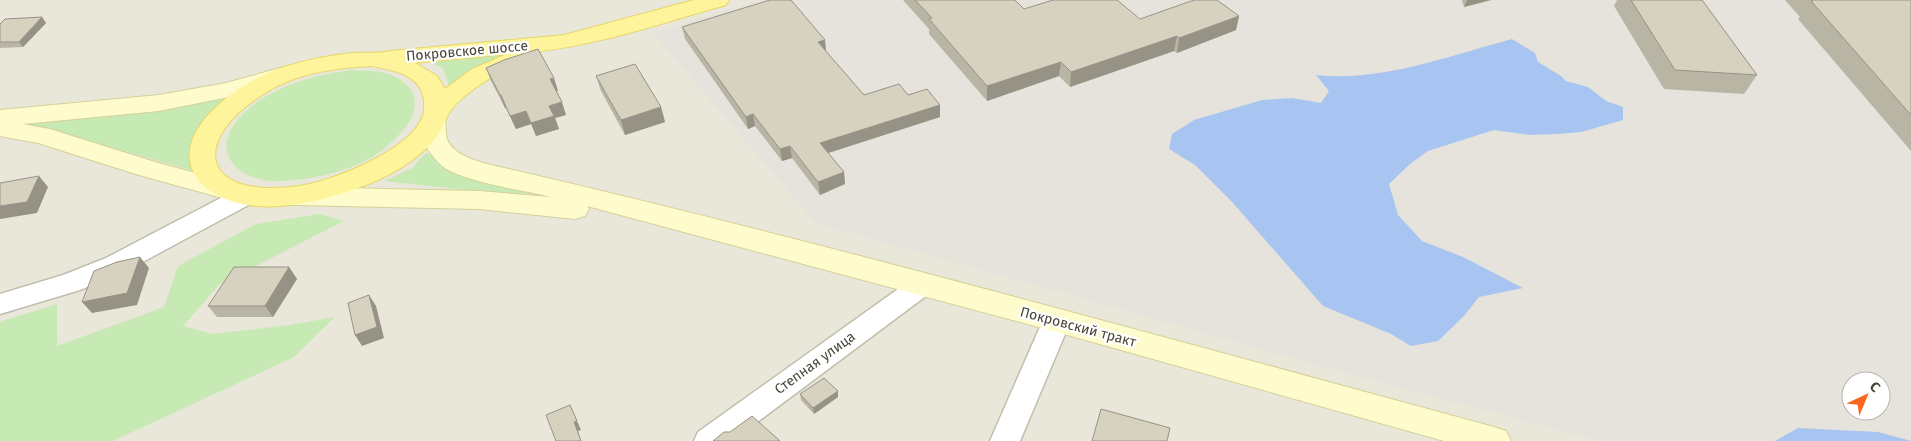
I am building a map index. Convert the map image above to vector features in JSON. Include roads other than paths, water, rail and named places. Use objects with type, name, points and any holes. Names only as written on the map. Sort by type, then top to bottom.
[{"type":"main road","name":"Покровское шоссе","points":[[371,59],[416,57],[564,42],[589,37],[718,0]]},
{"type":"main road","name":"Покровское шоссе","points":[[235,193],[268,198],[294,196],[332,188],[368,174],[397,158],[418,140],[435,116],[461,87],[480,74],[514,59],[564,42]]},
{"type":"main road","points":[[0,118],[159,103],[228,90],[310,66],[342,60],[371,59],[401,64],[423,76],[435,89],[433,136],[442,151],[458,164],[482,172],[614,203],[662,217]]},
{"type":"main road","points":[[235,193],[208,178],[200,162],[201,144],[212,125],[229,106],[253,90],[281,76],[310,66]]},
{"type":"main road","points":[[0,128],[41,135],[148,169],[235,193]]},
{"type":"main road","points":[[294,196],[479,200],[662,217]]},
{"type":"main road","name":"Покровский тракт","points":[[662,217],[1057,320],[1494,441]]},
{"type":"street","points":[[0,304],[71,283],[115,265],[235,193]]},
{"type":"street","name":"Степная улица","points":[[709,441],[921,286]]},
{"type":"street","points":[[1005,441],[1057,320]]},
{"type":"water","points":[[1512,39],[1535,53],[1538,62],[1566,81],[1588,87],[1606,101],[1623,107],[1623,120],[1581,132],[1558,134],[1529,135],[1494,130],[1428,151],[1410,164],[1389,184],[1398,215],[1422,241],[1463,257],[1523,288],[1479,297],[1464,316],[1438,341],[1411,346],[1391,334],[1323,306],[1233,203],[1195,165],[1169,149],[1172,134],[1194,120],[1262,100],[1292,98],[1321,103],[1329,91],[1316,75],[1365,75],[1390,71],[1439,60]]},
{"type":"water","points":[[1798,428],[1878,432],[1911,441],[1775,441]]}]
